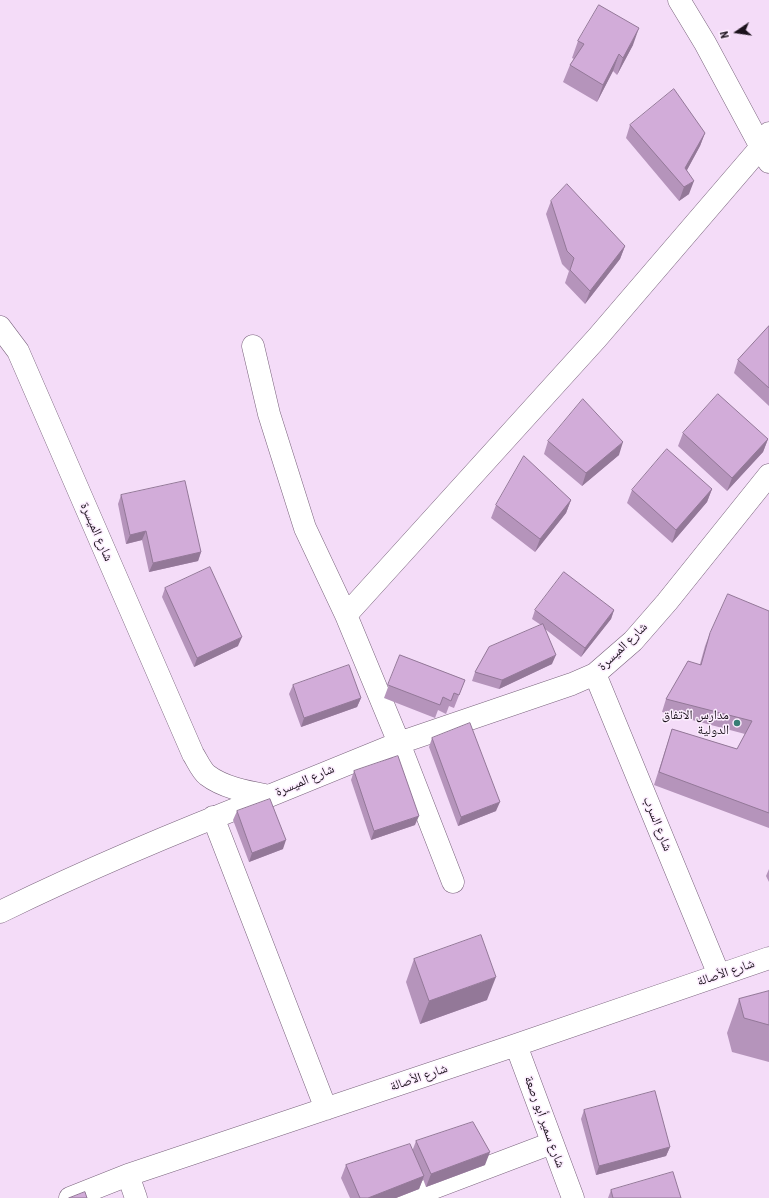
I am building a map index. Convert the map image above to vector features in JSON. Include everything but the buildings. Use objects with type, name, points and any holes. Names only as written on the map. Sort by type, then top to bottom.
[{"type":"street","points":[[346,615],[597,338],[766,147],[679,0]]},
{"type":"street","name":"شارع الميسرة","points":[[0,327],[18,351],[193,754],[206,774],[224,784],[247,792],[269,796],[399,743],[572,684],[595,674],[633,641],[667,602],[769,475]]},
{"type":"street","points":[[252,346],[269,414],[305,528],[346,615],[399,743],[453,882]]},
{"type":"street","name":"شارع السرب","points":[[595,674],[719,975]]},
{"type":"street","points":[[0,912],[64,881],[213,817],[269,796]]},
{"type":"street","points":[[213,817],[326,1109]]},
{"type":"street","name":"شارع الأصالة","points":[[70,1198],[128,1176],[769,958]]},
{"type":"street","name":"شارع سمير أبو رصعة","points":[[516,1045],[573,1198]]},
{"type":"street","points":[[407,1198],[552,1143]]},
{"type":"street","points":[[128,1176],[136,1198]]},
{"type":"place","name":"مدارس الاتفاق الدولية","points":[[737,723]]}]
